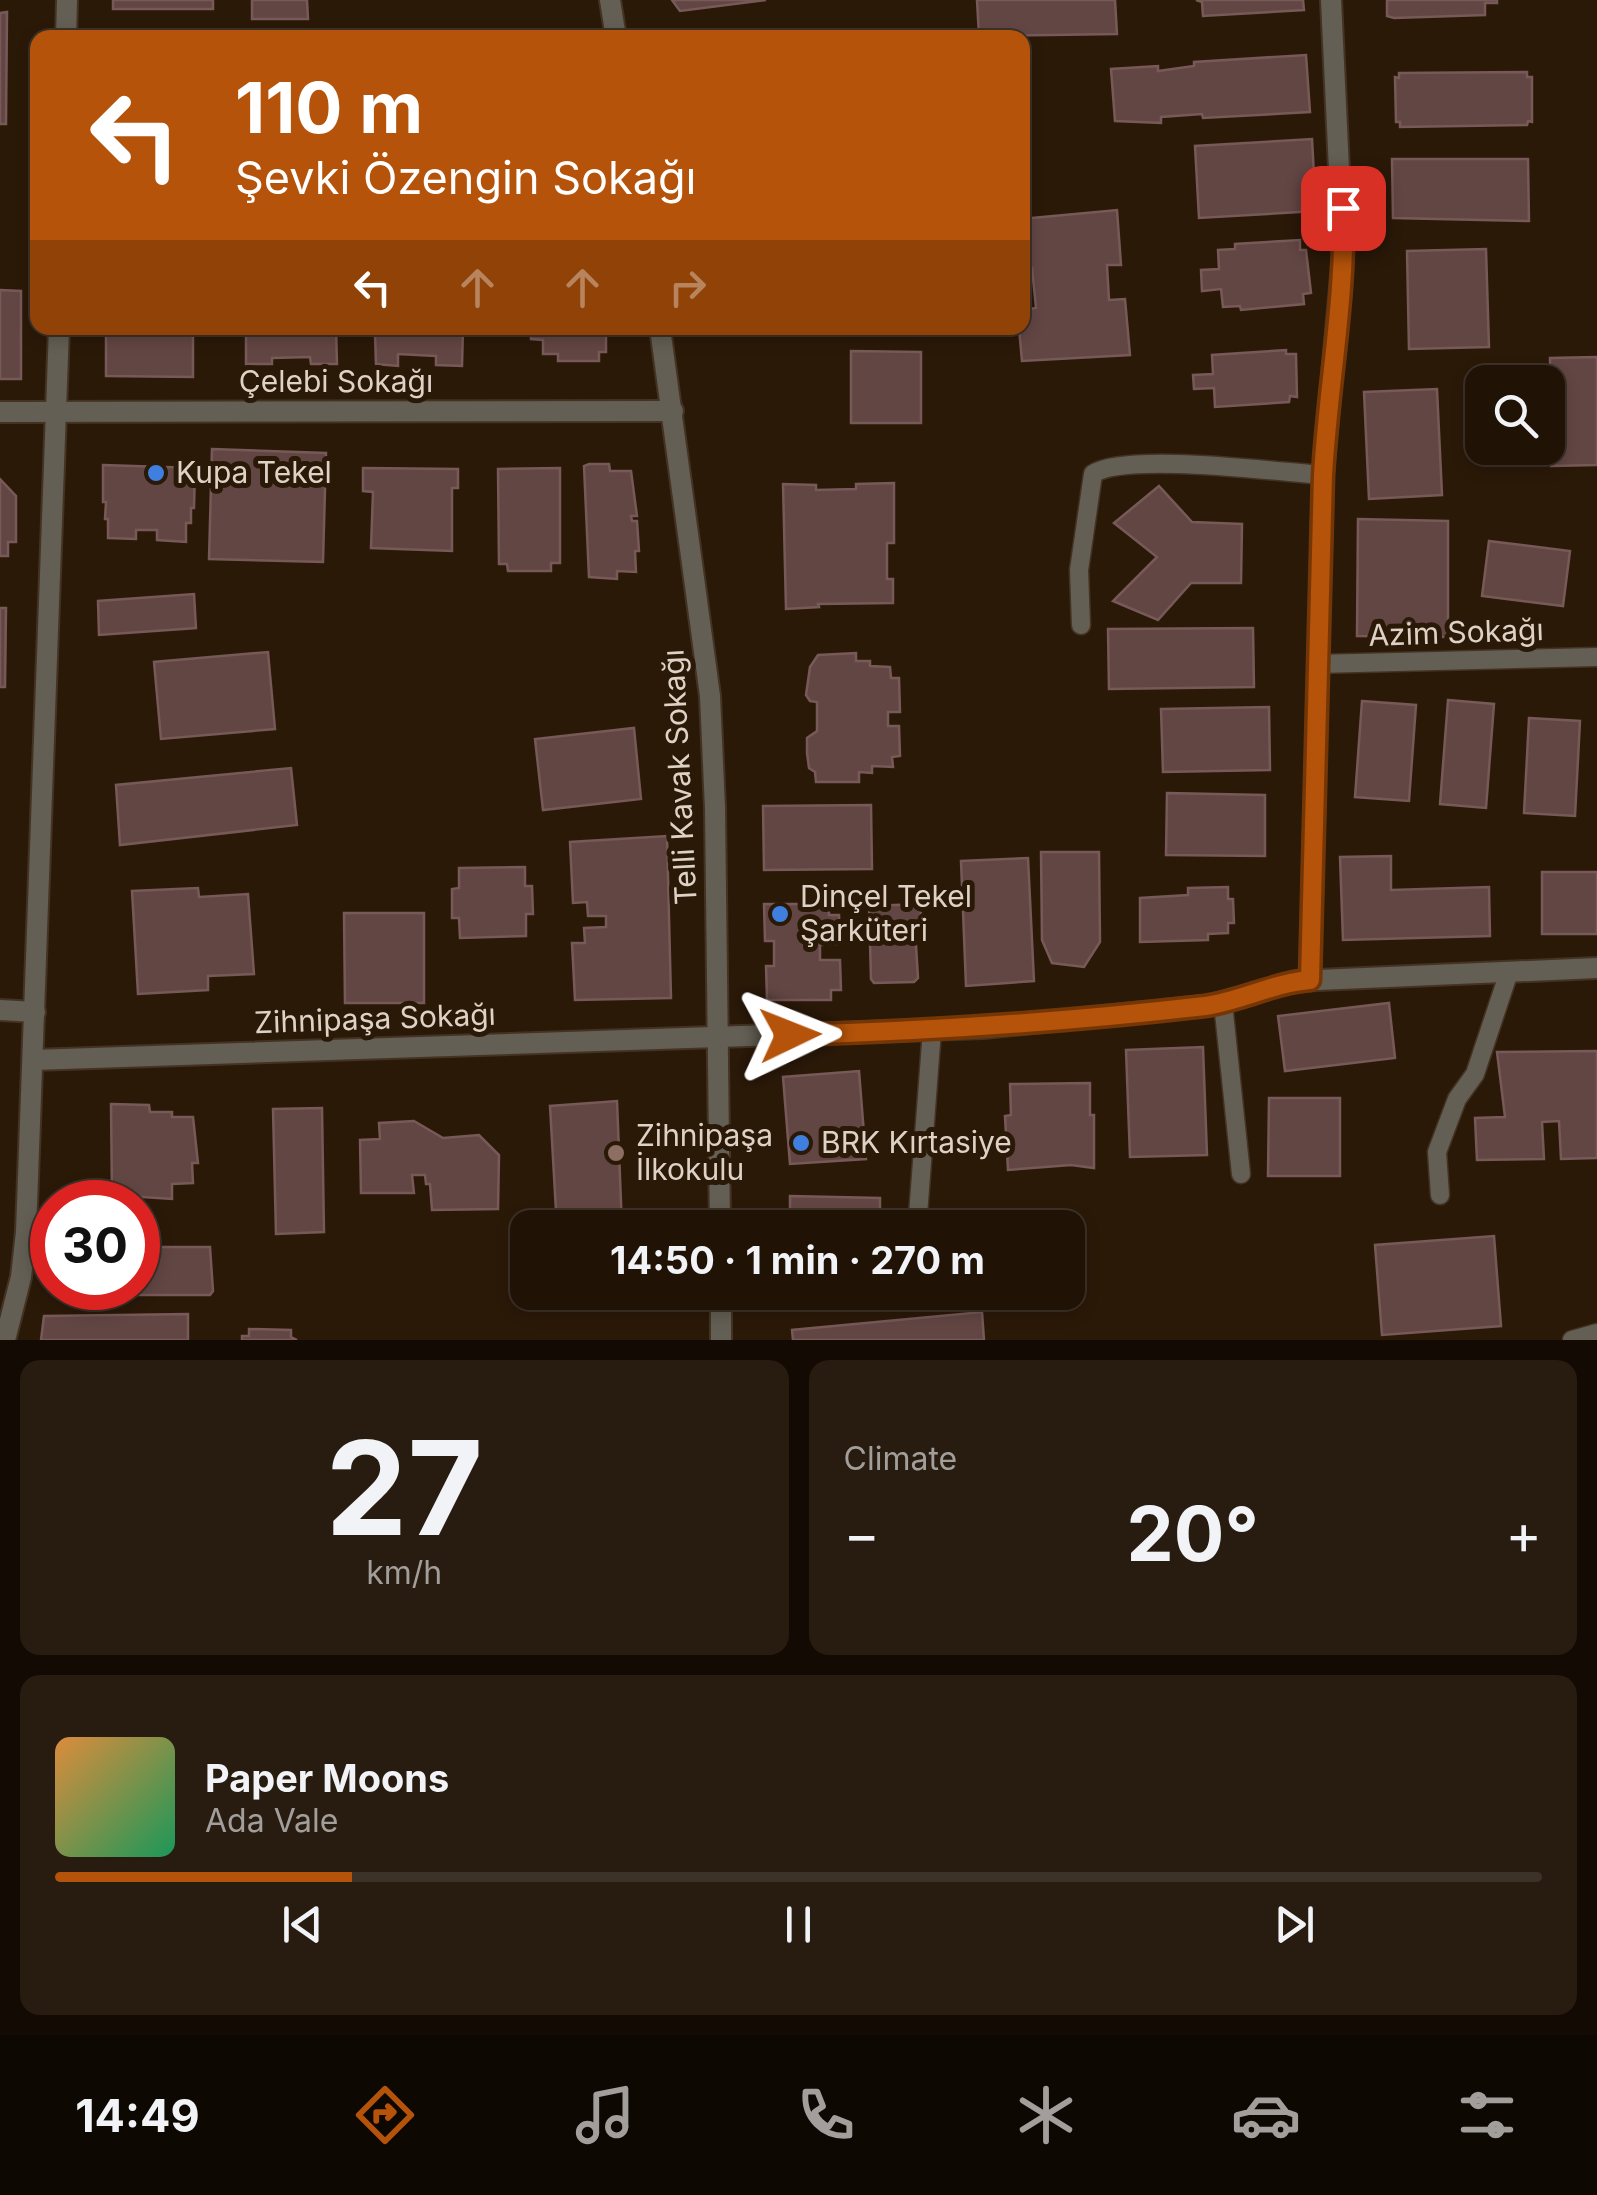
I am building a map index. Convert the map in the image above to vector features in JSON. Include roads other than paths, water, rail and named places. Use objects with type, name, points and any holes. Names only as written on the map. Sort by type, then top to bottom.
[{"type":"street","points":[[66,30],[67,0]]},
{"type":"street","points":[[610,0],[615,30]]},
{"type":"street","points":[[1310,980],[1323,475],[1344,236],[1331,0]]},
{"type":"street","points":[[5,1340],[25,1248],[59,335]]},
{"type":"street","name":"Telli Kavak Sokağı","points":[[661,335],[711,709],[720,1210]]},
{"type":"street","name":"Çelebi Sokağı","points":[[0,412],[673,411]]},
{"type":"street","name":"Zihnipaşa Sokağı","points":[[32,1060],[932,1030],[1075,1021],[1223,1003],[1310,980],[1597,968]]},
{"type":"street","points":[[0,1010],[34,1012]]},
{"type":"street","points":[[720,1310],[721,1340]]},
{"type":"lane","points":[[1081,625],[1079,570],[1085,515],[1093,474],[1102,468],[1169,464],[1323,475]]},
{"type":"lane","name":"Azim Sokağı","points":[[1317,664],[1597,657]]},
{"type":"lane","points":[[1440,1195],[1437,1152],[1457,1099],[1475,1074],[1509,972]]},
{"type":"lane","points":[[1223,1003],[1241,1174]]},
{"type":"lane","points":[[918,1210],[932,1030]]},
{"type":"lane","points":[[1572,1340],[1597,1332]]},
{"type":"place","name":"Kupa Tekel","points":[[156,473]]},
{"type":"place","name":"Dinçel Tekel Şarküteri","points":[[780,914]]},
{"type":"place","name":"BRK Kırtasiye","points":[[801,1143]]},
{"type":"place","name":"Zihnipaşa İlkokulu","points":[[616,1153]]}]
